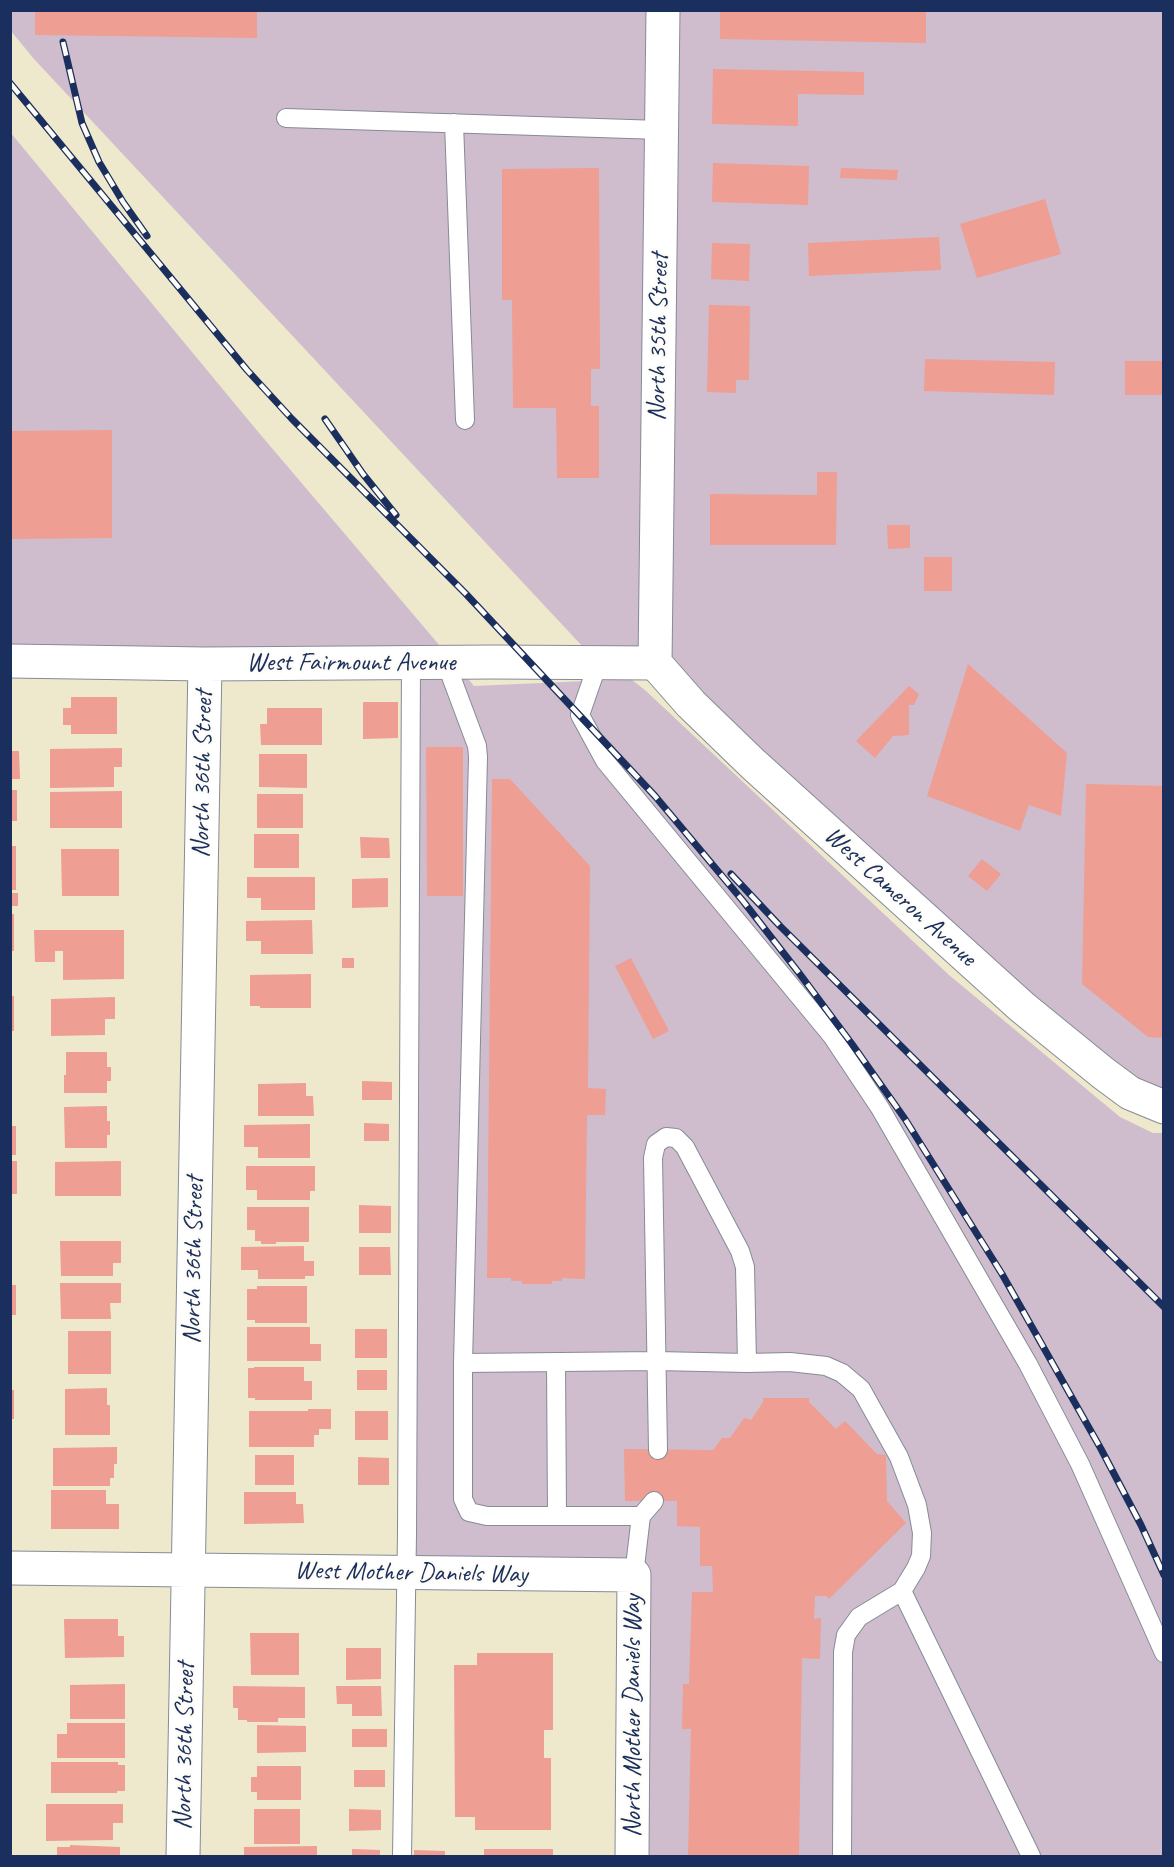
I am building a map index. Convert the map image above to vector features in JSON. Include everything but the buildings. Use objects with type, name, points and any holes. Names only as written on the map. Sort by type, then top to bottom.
[{"type":"street","name":"North 35th Street","points":[[656,663],[663,10]]},
{"type":"street","name":"West Fairmount Avenue","points":[[10,661],[205,664],[656,663]]},
{"type":"street","name":"West Cameron Avenue","points":[[656,663],[691,704],[753,764],[1022,1007],[1130,1093],[1164,1107]]},
{"type":"street","name":"North 36th Street","points":[[183,1857],[205,664]]},
{"type":"street","name":"West Mother Daniels Way","points":[[10,1568],[634,1575]]},
{"type":"street","name":"North Mother Daniels Way","points":[[632,1857],[634,1575]]},
{"type":"lane","points":[[286,118],[661,130]]},
{"type":"lane","points":[[454,123],[465,420]]},
{"type":"lane","points":[[402,1857],[406,1572],[411,663]]},
{"type":"lane","points":[[446,663],[477,746],[478,757],[464,1363],[465,1505],[469,1512],[487,1516],[641,1516]]},
{"type":"lane","points":[[598,663],[580,715],[605,761],[832,1036],[880,1108],[1028,1364],[1080,1464],[1164,1653]]},
{"type":"lane","points":[[658,1450],[653,1158],[656,1144],[666,1137],[676,1138],[685,1147],[740,1251],[744,1267],[747,1363]]},
{"type":"lane","points":[[556,1362],[556,1516]]},
{"type":"lane","points":[[464,1363],[790,1362],[826,1366],[842,1373],[861,1389],[886,1430],[899,1457],[917,1505],[922,1533],[921,1556],[902,1591],[859,1617],[846,1635],[843,1652],[842,1857]]},
{"type":"lane","points":[[634,1575],[641,1516],[654,1501]]},
{"type":"lane","points":[[902,1591],[1031,1857]]},
{"type":"shaded area","points":[[10,11],[1163,11],[1163,1107],[1154,1104],[656,663],[598,663],[34,59],[11,31]]},
{"type":"shaded area","points":[[10,132],[254,427],[474,686],[631,679],[949,975],[1120,1117],[1153,1133],[1163,1133],[1163,1856],[632,1856],[634,1575],[406,1572],[411,663],[11,661]]},
{"type":"railway","points":[[63,42],[82,123],[99,162],[147,236]]},
{"type":"railway","points":[[10,83],[247,370],[292,419],[466,594],[655,796],[743,901],[799,973],[905,1119],[1002,1274],[1101,1449],[1164,1575]]},
{"type":"railway","points":[[325,419],[363,474],[396,515]]},
{"type":"railway","points":[[731,874],[780,926],[1164,1307]]}]
